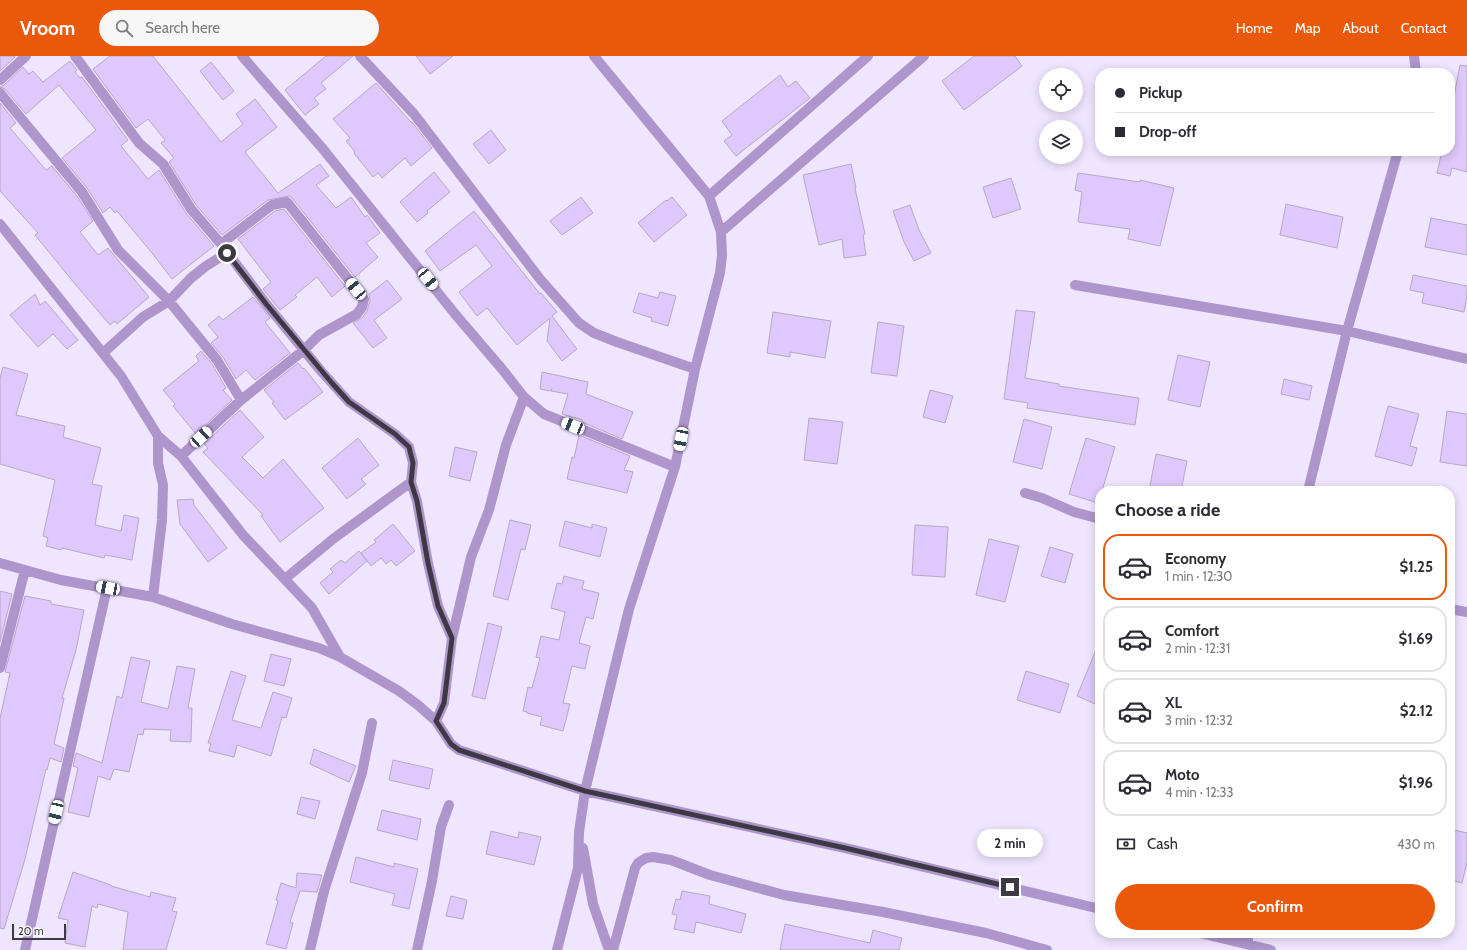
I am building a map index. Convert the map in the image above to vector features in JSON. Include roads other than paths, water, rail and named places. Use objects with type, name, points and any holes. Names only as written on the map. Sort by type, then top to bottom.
[{"type":"street","points":[[0,80],[26,56]]},
{"type":"street","points":[[75,56],[139,143],[163,164],[192,209],[321,371],[349,402],[395,434],[409,447],[413,463],[411,482],[417,501],[428,563],[438,606],[452,638]]},
{"type":"street","points":[[242,56],[323,149],[524,398],[544,414],[675,466]]},
{"type":"street","points":[[360,56],[414,114],[540,279],[579,323],[594,333],[695,369]]},
{"type":"street","points":[[557,950],[578,868],[579,832],[585,791],[629,609],[675,466],[695,369],[720,273],[721,232],[709,196],[594,56]]},
{"type":"street","points":[[709,196],[868,56]]},
{"type":"street","points":[[721,232],[924,56]]},
{"type":"street","points":[[1414,56],[1415,68]]},
{"type":"street","points":[[0,93],[82,192],[118,250],[169,301],[217,360],[242,400]]},
{"type":"street","points":[[1309,486],[1347,331],[1397,156]]},
{"type":"street","points":[[181,456],[242,400],[304,350],[319,335],[357,314],[362,307],[364,299],[287,202],[272,205],[221,244]]},
{"type":"street","points":[[0,224],[103,353],[134,396],[158,436],[181,456],[243,535],[286,578],[312,608],[340,657]]},
{"type":"street","points":[[103,353],[143,317],[169,301],[191,278],[206,266],[227,253]]},
{"type":"street","points":[[1074,285],[1347,331],[1467,359]]},
{"type":"street","points":[[436,721],[444,703],[452,638],[471,557],[489,510],[506,445],[524,398]]},
{"type":"street","points":[[153,597],[162,520],[163,485],[158,463],[158,436]]},
{"type":"street","points":[[286,578],[333,538],[411,482]]},
{"type":"street","points":[[1025,493],[1042,498],[1074,512],[1095,518]]},
{"type":"street","points":[[0,563],[61,580],[153,597],[232,624],[319,648],[340,657],[399,690],[436,721],[451,744],[459,750],[585,791],[845,848],[1095,908]]},
{"type":"street","points":[[0,668],[25,570]]},
{"type":"street","points":[[25,950],[108,588]]},
{"type":"street","points":[[1455,610],[1467,612]]},
{"type":"street","points":[[310,950],[324,891],[362,773],[372,723]]},
{"type":"street","points":[[417,950],[442,827],[449,805]]},
{"type":"street","points":[[579,832],[594,904],[609,950]]},
{"type":"street","points":[[613,950],[635,868],[638,863],[646,858],[652,857],[671,860],[710,875],[784,895],[883,912],[986,933],[1047,950]]},
{"type":"street","points":[[1222,938],[1271,950]]},
{"type":"street","points":[[1248,938],[1248,944]]}]
